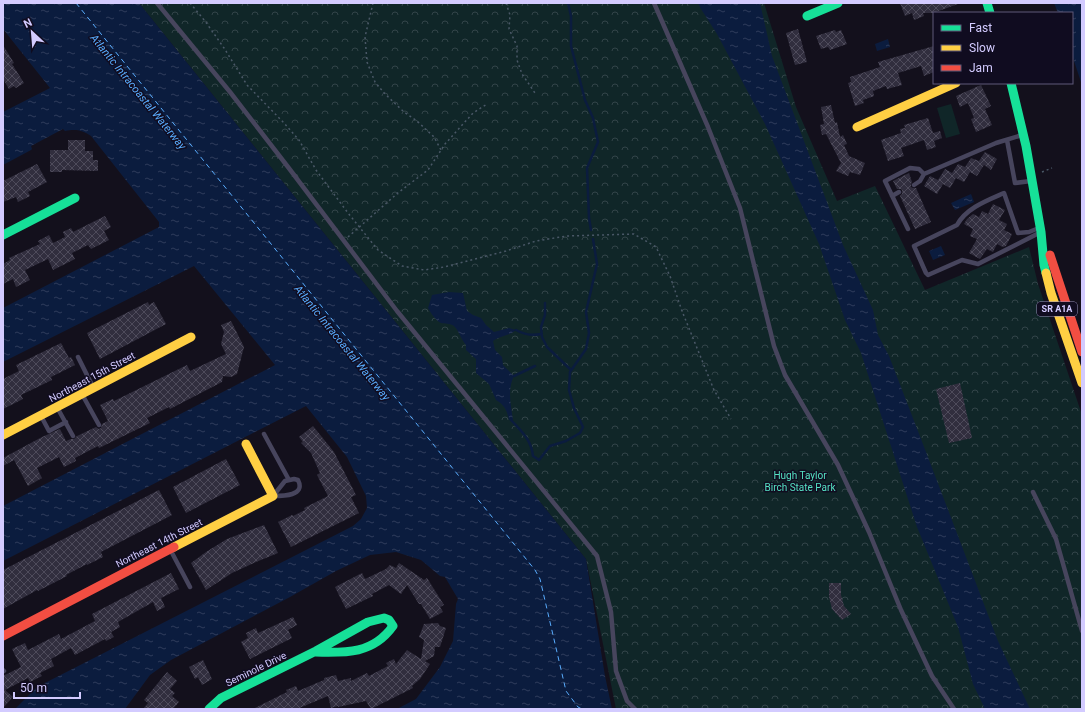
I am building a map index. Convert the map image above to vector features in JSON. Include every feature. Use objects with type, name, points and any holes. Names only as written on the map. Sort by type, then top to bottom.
[{"type":"street","points":[[807,16],[838,3]]},
{"type":"street","points":[[857,127],[954,84]]},
{"type":"street","name":"SR A1A","points":[[1011,84],[1024,134],[1041,230],[1044,265],[1051,293],[1082,383]]},
{"type":"street","points":[[3,235],[75,198]]},
{"type":"street","name":"SR A1A","points":[[1041,230],[1082,352]]},
{"type":"street","name":"Northeast 15th Street","points":[[3,435],[191,337]]},
{"type":"street","points":[[246,444],[273,496]]},
{"type":"street","name":"Northeast 14th Street","points":[[3,636],[273,496]]},
{"type":"street","name":"Seminole Drive","points":[[208,709],[221,698],[315,652],[372,621],[382,618],[388,619],[393,626],[389,633],[376,643],[353,652],[315,652]]},
{"type":"lane","points":[[157,3],[230,92],[397,311],[597,556],[611,612],[616,671],[627,701],[635,709]]},
{"type":"lane","points":[[654,3],[708,127],[740,208],[774,346],[785,375],[838,465],[869,532],[901,610],[932,676],[954,709]]},
{"type":"lane","points":[[914,185],[920,181],[924,174],[1024,134]]},
{"type":"lane","points":[[1007,140],[1015,183],[1032,181]]},
{"type":"lane","points":[[908,229],[885,180],[910,168],[919,169],[924,174]]},
{"type":"lane","points":[[892,196],[899,192]]},
{"type":"lane","points":[[1004,193],[1018,233],[1041,230],[978,264],[962,260],[928,275],[914,246],[957,225],[961,218],[978,205],[1004,193]]},
{"type":"lane","points":[[78,357],[93,388]]},
{"type":"lane","points":[[82,394],[99,425]]},
{"type":"lane","points":[[57,407],[73,436]]},
{"type":"lane","points":[[41,416],[49,431],[66,422]]},
{"type":"lane","points":[[264,434],[289,480]]},
{"type":"lane","points":[[289,480],[298,480],[300,484],[299,488],[292,495],[273,496],[280,486],[289,480]]},
{"type":"lane","points":[[1033,492],[1056,539],[1082,631]]},
{"type":"lane","points":[[170,549],[190,586]]},
{"type":"path","points":[[190,3],[213,32],[247,85],[284,122],[299,140],[316,170],[359,227],[378,250],[402,266],[424,270],[444,267],[506,251],[536,241],[567,236],[634,234],[656,247],[670,276],[682,311],[714,390],[731,419]]},
{"type":"path","points":[[373,3],[365,37],[367,62],[375,82],[404,112],[417,121],[434,137],[441,150]]},
{"type":"path","points":[[506,3],[510,15],[509,29],[517,46],[517,60],[522,74],[535,93]]},
{"type":"path","points":[[344,241],[399,192],[428,170],[441,150],[472,113],[488,104]]},
{"type":"green space","name":"Hugh Taylor Birch State Park","points":[[139,3],[764,3],[796,107],[837,201],[875,186],[925,290],[1029,247],[1038,284],[1082,415],[1082,709],[616,709],[586,559]]},
{"type":"green space","points":[[951,104],[960,134],[946,138],[937,108]]},
{"type":"water","name":"Atlantic Intracoastal Waterway","points":[[3,3],[139,3],[586,559],[605,676],[612,709],[397,709],[416,699],[440,667],[453,641],[456,604],[458,599],[445,577],[440,576],[421,560],[396,552],[370,555],[336,571],[171,660],[150,675],[125,709],[15,709],[37,687],[353,526],[361,519],[367,508],[366,496],[347,457],[306,406],[3,561],[3,506],[275,365],[194,266],[3,362],[3,308],[159,227],[159,222],[91,136],[85,132],[76,130],[65,131],[63,129],[31,146],[31,150],[3,165],[3,112],[50,88],[3,29]]},
{"type":"water","points":[[698,3],[760,3],[772,56],[843,245],[873,310],[878,335],[889,356],[998,641],[1030,709],[985,709],[973,684],[958,627],[917,527],[861,353],[845,320],[819,244],[765,124],[717,34]]},
{"type":"water","points":[[1054,3],[1082,3],[1082,85],[1073,58],[1073,12],[1058,12]]},
{"type":"water","points":[[888,39],[890,47],[877,51],[875,44]]},
{"type":"water","points":[[971,194],[974,202],[955,210],[951,203]]},
{"type":"water","points":[[941,246],[945,255],[933,260],[929,251]]},
{"type":"water","points":[[449,292],[463,293],[467,311],[481,318],[494,332],[509,328],[516,330],[493,341],[495,350],[502,357],[503,365],[514,376],[510,392],[513,420],[509,420],[505,408],[496,400],[489,384],[476,373],[476,359],[466,350],[466,345],[456,328],[451,324],[439,322],[428,308],[432,295]]},
{"type":"building","points":[[900,3],[958,3],[933,13],[923,13],[924,16],[914,20],[912,13],[905,16]]},
{"type":"building","points":[[798,29],[807,62],[795,65],[786,33]]},
{"type":"building","points":[[835,30],[836,32],[841,30],[847,44],[830,50],[828,47],[821,49],[816,36]]},
{"type":"building","points":[[3,45],[14,63],[12,64],[24,83],[16,88],[14,86],[9,89],[3,79]]},
{"type":"building","points":[[933,46],[933,72],[924,76],[921,66],[898,73],[902,85],[887,89],[886,86],[873,91],[874,96],[863,100],[864,103],[855,106],[848,83],[851,82],[850,77],[880,67],[878,62]]},
{"type":"building","points":[[981,85],[991,106],[985,109],[992,125],[976,132],[971,119],[974,118],[968,103],[960,107],[956,96]]},
{"type":"building","points":[[831,105],[835,123],[837,122],[840,137],[843,135],[847,144],[844,145],[849,156],[865,163],[860,175],[850,172],[848,176],[836,171],[841,163],[826,134],[822,135],[820,125],[824,124],[821,107]]},
{"type":"building","points":[[928,118],[933,133],[940,131],[942,138],[934,141],[936,147],[927,150],[924,140],[901,148],[904,156],[888,161],[881,140],[901,133],[900,129],[905,128],[904,125]]},
{"type":"building","points":[[68,140],[85,140],[85,151],[93,151],[93,160],[98,160],[98,171],[62,170],[62,172],[50,172],[50,150],[68,150]]},
{"type":"building","points":[[985,152],[997,159],[991,170],[984,165],[977,176],[970,172],[964,182],[956,178],[950,188],[943,184],[937,194],[924,186],[930,176],[938,180],[945,169],[952,173],[958,164],[965,167],[971,158],[979,161]]},
{"type":"building","points":[[37,164],[47,182],[28,192],[30,196],[18,202],[16,197],[3,202],[3,181]]},
{"type":"building","points":[[909,173],[912,182],[911,187],[916,188],[931,222],[915,229],[900,196],[902,194],[902,190],[897,189],[893,181]]},
{"type":"building","points":[[993,204],[1005,210],[999,220],[1007,224],[1004,230],[1012,234],[1006,246],[1003,247],[997,244],[993,252],[987,249],[980,259],[969,253],[977,239],[970,236],[973,229],[964,224],[973,214],[979,217],[982,211],[988,214]]},
{"type":"building","points":[[105,216],[111,227],[104,231],[109,240],[91,249],[88,245],[72,253],[75,259],[53,270],[48,259],[25,270],[30,280],[16,287],[13,279],[3,284],[3,264],[10,260],[9,258],[40,244],[38,241],[49,235],[53,243],[65,237],[63,232],[71,228],[73,232]]},
{"type":"building","points":[[148,302],[149,305],[154,302],[166,324],[100,359],[87,333]]},
{"type":"building","points":[[231,321],[244,347],[237,374],[231,377],[223,376],[222,382],[170,409],[169,407],[147,418],[150,423],[99,448],[98,446],[75,458],[76,461],[64,467],[59,457],[37,468],[42,478],[28,486],[14,460],[3,466],[3,458],[60,429],[66,441],[74,439],[96,427],[99,429],[101,428],[102,424],[108,421],[100,405],[113,399],[114,401],[187,365],[190,371],[226,354],[221,344],[224,332],[221,325]]},
{"type":"building","points":[[61,343],[69,358],[71,357],[75,365],[51,377],[52,380],[21,395],[23,399],[3,409],[3,379],[19,371],[16,365]]},
{"type":"building","points":[[960,383],[972,438],[949,443],[936,389]]},
{"type":"building","points":[[313,426],[334,452],[356,495],[351,497],[359,513],[291,547],[278,522],[305,510],[304,508],[328,496],[317,475],[320,473],[311,453],[301,443],[303,442],[299,437]]},
{"type":"building","points":[[226,459],[240,485],[186,513],[173,487]]},
{"type":"building","points":[[159,490],[172,515],[101,552],[103,557],[3,609],[3,570]]},
{"type":"building","points":[[264,525],[278,553],[232,573],[206,590],[191,563],[227,539]]},
{"type":"building","points":[[399,563],[424,580],[427,578],[444,605],[440,607],[443,612],[430,619],[407,585],[401,594],[389,585],[372,594],[373,596],[346,609],[335,587],[362,573],[365,579],[386,569],[390,565],[396,568]]},
{"type":"building","points":[[171,573],[179,589],[161,598],[165,607],[157,611],[153,602],[118,622],[120,627],[111,632],[114,637],[106,641],[105,639],[75,655],[71,648],[51,659],[54,666],[40,673],[42,676],[30,682],[28,678],[5,690],[13,697],[3,708],[3,676],[21,667],[12,649],[25,643],[28,650],[59,634],[61,639],[95,621],[92,614]]},
{"type":"building","points":[[829,583],[841,583],[841,595],[844,606],[851,614],[842,620],[832,609],[829,597]]},
{"type":"building","points":[[293,617],[297,625],[288,630],[292,638],[250,659],[241,642],[248,638],[246,633],[256,628],[258,633]]},
{"type":"building","points":[[438,623],[440,626],[446,628],[440,647],[435,647],[434,656],[425,661],[430,664],[420,679],[412,686],[413,688],[371,709],[366,701],[331,708],[328,696],[297,709],[253,709],[287,692],[286,690],[296,686],[298,691],[324,680],[324,678],[336,675],[338,681],[351,678],[351,681],[367,673],[369,676],[388,666],[386,663],[394,659],[396,664],[407,650],[421,659],[424,640],[419,637],[424,624]]},
{"type":"building","points":[[203,660],[212,679],[202,685],[198,677],[195,679],[189,667]]},
{"type":"building","points":[[167,672],[177,681],[170,689],[175,693],[172,696],[179,702],[173,709],[143,709],[148,703],[144,700]]},
{"type":"waterway","points":[[568,3],[571,16],[571,46],[585,100],[593,118],[598,142],[587,168],[589,218],[591,230]]},
{"type":"waterway","points":[[511,420],[528,440],[533,456],[539,460],[550,446],[566,441],[580,433],[583,427],[574,408],[569,390],[570,372],[586,349],[589,333],[586,312],[597,264],[593,239]]},
{"type":"waterway","points":[[545,303],[545,315],[541,327],[542,337],[547,347],[571,370]]},
{"type":"waterway","points":[[516,330],[528,335],[541,334]]},
{"type":"waterway","points":[[514,376],[535,366]]},
{"type":"ferry route","points":[[76,3],[535,570],[540,579],[566,691],[578,707],[582,709]]},
{"type":"traffic: fast","points":[[807,16],[838,3]]},
{"type":"traffic: fast","points":[[987,3],[990,12]]},
{"type":"traffic: fast","points":[[1011,84],[1026,146],[1041,232],[1046,273]]},
{"type":"traffic: fast","points":[[3,235],[75,198]]},
{"type":"traffic: fast","points":[[209,709],[221,698],[316,651],[368,622],[384,618],[389,620],[393,626],[377,642],[368,647],[348,652],[315,652]]},
{"type":"traffic: slow","points":[[857,127],[954,84]]},
{"type":"traffic: slow","points":[[1046,273],[1051,293],[1082,383]]},
{"type":"traffic: slow","points":[[3,435],[191,337]]},
{"type":"traffic: slow","points":[[174,547],[273,496],[246,444]]},
{"type":"traffic: jam","points":[[1050,255],[1082,352]]},
{"type":"traffic: jam","points":[[3,636],[174,547]]}]
